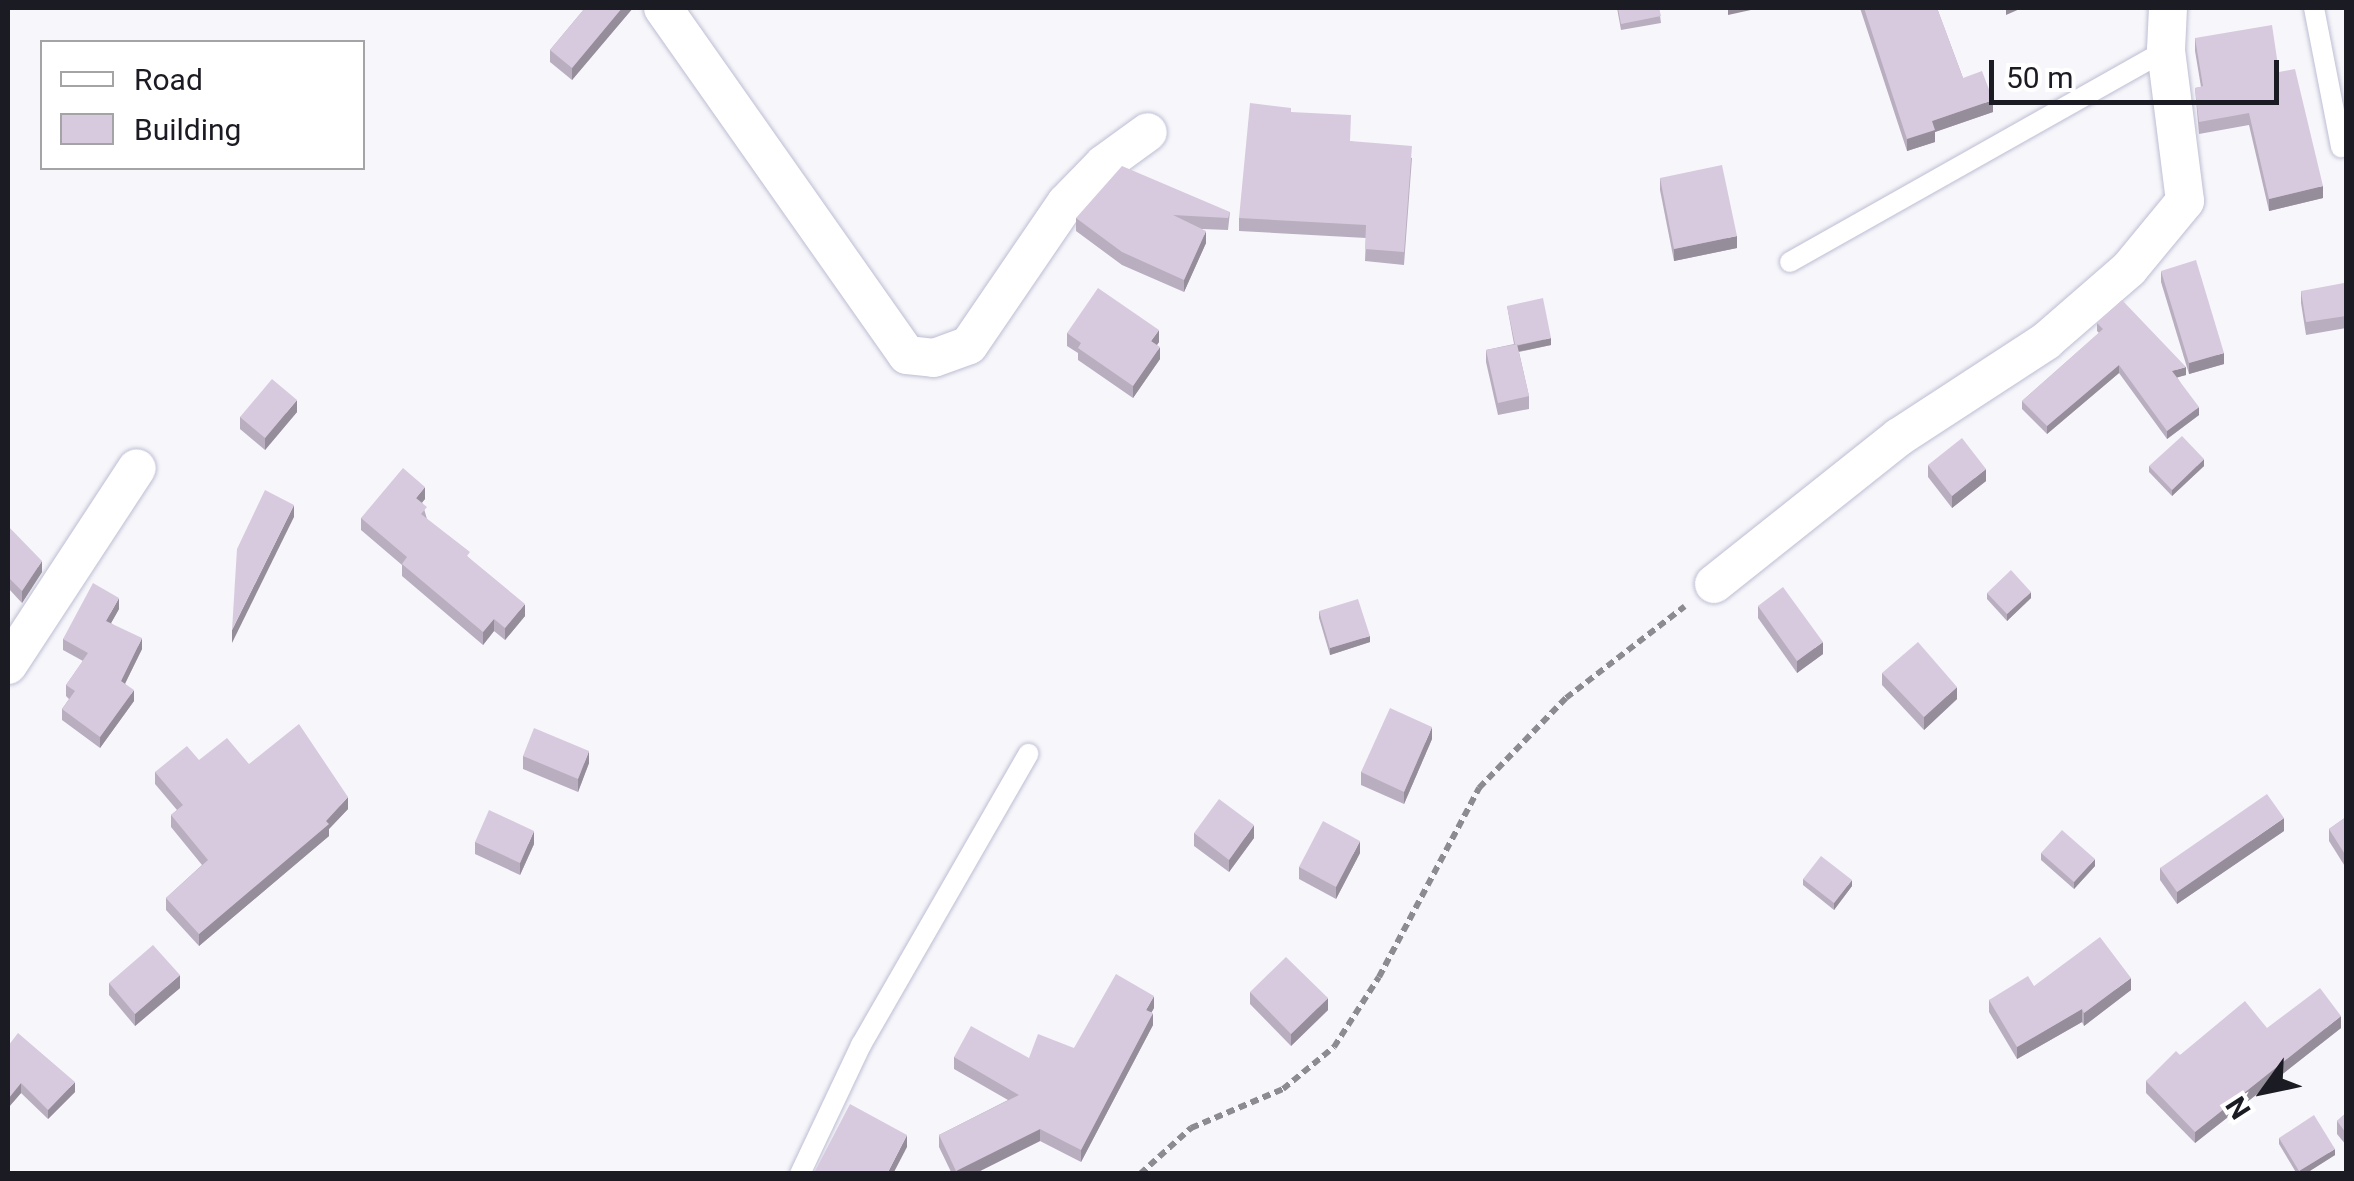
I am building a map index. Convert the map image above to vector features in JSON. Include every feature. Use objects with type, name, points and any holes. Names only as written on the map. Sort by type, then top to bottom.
[{"type":"street","points":[[664,8],[907,355],[934,358],[969,345],[1066,203],[1104,164],[1148,132]]},
{"type":"street","points":[[1714,584],[1899,437],[2046,341],[2140,256],[2185,201],[2166,50],[2168,8]]},
{"type":"street","points":[[8,664],[137,468]]},
{"type":"lane","points":[[2314,8],[2342,147]]},
{"type":"lane","points":[[1790,262],[2166,50]]},
{"type":"lane","points":[[800,1174],[861,1045],[1028,754]]},
{"type":"path","points":[[1140,1174],[1191,1128],[1283,1089],[1334,1047],[1379,977],[1479,788],[1566,698],[1714,584]]},
{"type":"building","points":[[585,8],[622,8],[572,68],[550,50]]},
{"type":"building","points":[[1618,8],[1659,8],[1661,16],[1621,24]]},
{"type":"building","points":[[1864,8],[1937,8],[1963,78],[1982,71],[1993,100],[1932,121],[1935,130],[1907,139]]},
{"type":"building","points":[[2272,25],[2279,72],[2295,69],[2323,186],[2269,199],[2249,113],[2199,122],[2195,88],[2203,86],[2195,38]]},
{"type":"building","points":[[1250,103],[1291,108],[1291,112],[1351,115],[1350,141],[1412,146],[1404,252],[1365,249],[1366,225],[1239,218]]},
{"type":"building","points":[[1722,165],[1737,236],[1674,249],[1660,178]]},
{"type":"building","points":[[1122,166],[1230,212],[1228,218],[1173,215],[1206,231],[1184,280],[1122,252],[1076,218]]},
{"type":"building","points":[[2196,260],[2224,353],[2189,363],[2161,271]]},
{"type":"building","points":[[2344,283],[2346,316],[2306,322],[2301,291]]},
{"type":"building","points":[[1098,288],[1159,330],[1151,341],[1160,347],[1133,386],[1078,348],[1081,343],[1067,333]]},
{"type":"building","points":[[1543,298],[1551,338],[1515,344],[1507,306]]},
{"type":"building","points":[[2122,300],[2186,367],[2172,371],[2199,407],[2167,431],[2119,365],[2047,426],[2022,401],[2103,329],[2097,323]]},
{"type":"building","points":[[1517,344],[1529,396],[1498,403],[1486,350]]},
{"type":"building","points":[[272,379],[297,400],[265,438],[240,417]]},
{"type":"building","points":[[2182,436],[2204,459],[2172,490],[2149,466]]},
{"type":"building","points":[[1962,438],[1986,469],[1952,496],[1928,465]]},
{"type":"building","points":[[403,468],[425,487],[416,498],[427,507],[421,514],[470,552],[467,556],[525,604],[505,628],[494,619],[483,632],[402,564],[407,557],[361,518]]},
{"type":"building","points":[[265,490],[294,505],[232,630],[237,549]]},
{"type":"building","points":[[8,526],[42,561],[22,591],[8,577]]},
{"type":"building","points":[[2011,570],[2031,592],[2007,614],[1987,593]]},
{"type":"building","points":[[93,583],[119,598],[106,621],[142,638],[121,681],[134,690],[100,737],[62,709],[75,691],[66,685],[88,653],[63,639]]},
{"type":"building","points":[[1783,587],[1823,642],[1797,661],[1758,606]]},
{"type":"building","points":[[1358,599],[1370,636],[1330,648],[1319,611]]},
{"type":"building","points":[[1918,642],[1957,687],[1924,717],[1882,673]]},
{"type":"building","points":[[1390,708],[1432,727],[1404,792],[1361,772]]},
{"type":"building","points":[[299,724],[348,797],[326,821],[329,824],[199,934],[166,898],[208,860],[171,815],[183,805],[155,772],[187,746],[199,760],[227,738],[249,764]]},
{"type":"building","points":[[534,728],[589,751],[578,779],[523,756]]},
{"type":"building","points":[[2267,794],[2284,818],[2177,892],[2160,868]]},
{"type":"building","points":[[1219,799],[1254,825],[1229,860],[1194,833]]},
{"type":"building","points":[[489,810],[534,831],[520,863],[475,842]]},
{"type":"building","points":[[2346,817],[2346,856],[2329,829]]},
{"type":"building","points":[[1323,821],[1360,841],[1336,887],[1299,867]]},
{"type":"building","points":[[2062,830],[2095,859],[2074,882],[2041,853]]},
{"type":"building","points":[[1821,856],[1852,880],[1834,903],[1803,879]]},
{"type":"building","points":[[2100,937],[2131,978],[2084,1013],[2082,1009],[2017,1047],[1989,1000],[2028,976],[2034,986]]},
{"type":"building","points":[[153,945],[180,975],[135,1014],[109,983]]},
{"type":"building","points":[[1286,957],[1328,998],[1291,1034],[1250,992]]},
{"type":"building","points":[[1116,974],[1154,996],[1146,1010],[1153,1013],[1081,1150],[1040,1129],[956,1171],[939,1135],[1019,1095],[954,1057],[971,1026],[1029,1058],[1038,1034],[1074,1048]]},
{"type":"building","points":[[2320,988],[2341,1016],[2195,1132],[2146,1081],[2176,1051],[2180,1055],[2245,1001],[2267,1028]]},
{"type":"building","points":[[18,1033],[75,1082],[48,1110],[21,1083],[8,1099],[8,1046]]},
{"type":"building","points":[[850,1104],[907,1135],[887,1174],[815,1171]]},
{"type":"building","points":[[2346,1113],[2346,1133],[2337,1121]]},
{"type":"building","points":[[2314,1115],[2335,1149],[2299,1171],[2279,1138]]}]
